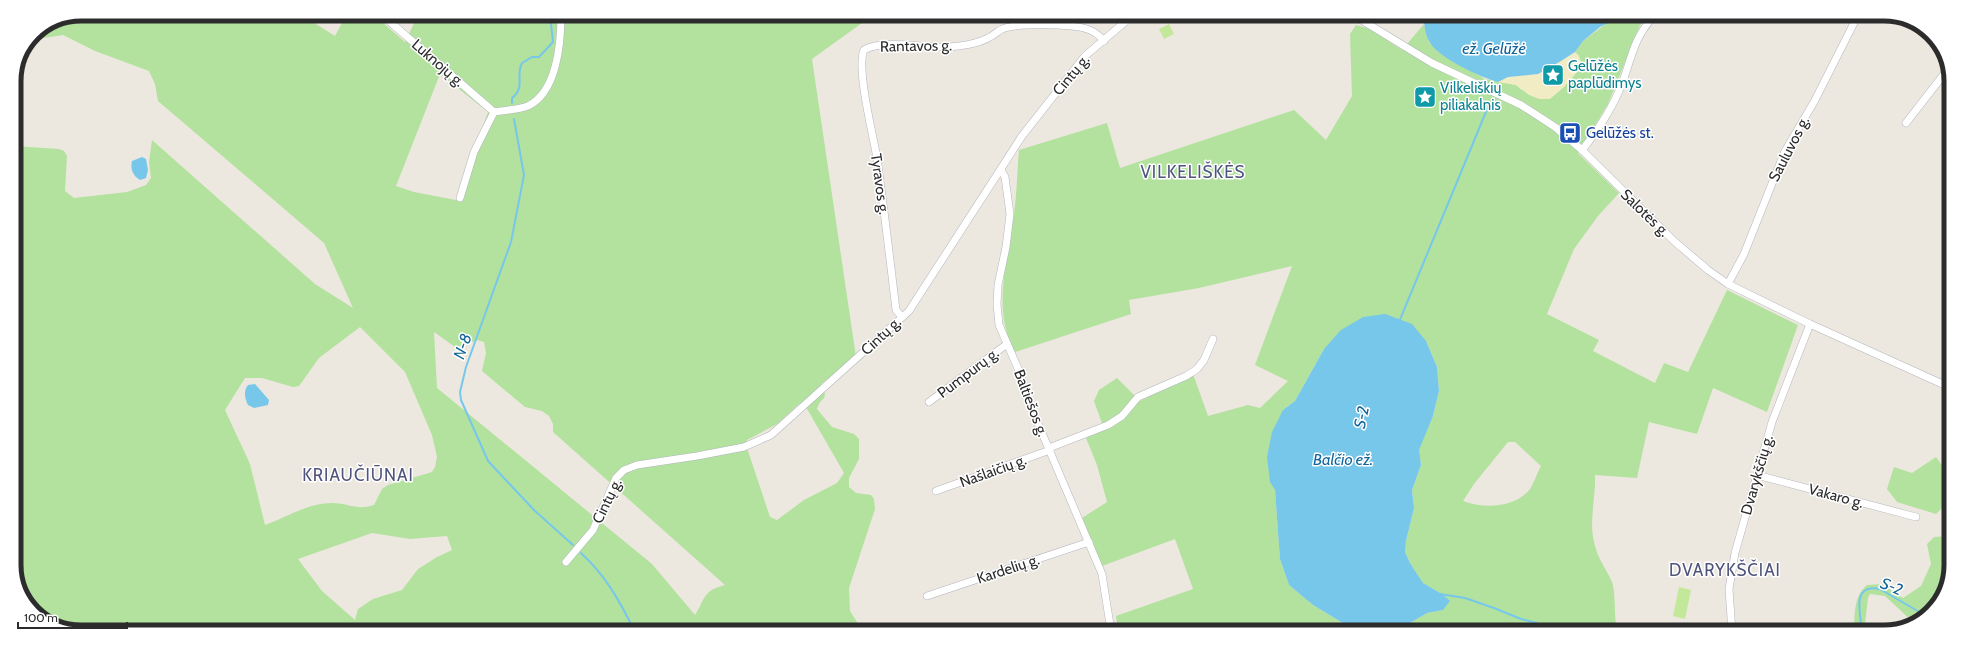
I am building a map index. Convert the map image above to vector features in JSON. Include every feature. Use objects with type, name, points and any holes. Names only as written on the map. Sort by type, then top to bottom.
[{"type":"street","name":"Luknojų g.","points":[[389,21],[494,112]]},
{"type":"street","points":[[460,198],[474,152],[494,112],[527,106],[541,95],[549,83],[558,57],[561,21]]},
{"type":"street","name":"Cintų g.","points":[[566,562],[593,530],[616,478],[624,470],[637,465],[744,447],[772,435],[902,317],[912,306],[1022,136],[1085,56],[1126,21]]},
{"type":"street","name":"Salotės g.","points":[[1363,21],[1432,63],[1538,115],[1560,130],[1675,242],[1708,270],[1728,284],[1810,324],[1944,385]]},
{"type":"street","points":[[1582,150],[1614,101],[1624,80],[1638,35],[1650,21]]},
{"type":"street","name":"Sauluvos g.","points":[[1728,284],[1744,254],[1785,151],[1814,102],[1855,21]]},
{"type":"street","name":"Rantavos g.","points":[[864,50],[871,47],[887,46],[945,47],[982,41],[1002,29],[1009,27],[1052,25],[1085,28],[1096,34],[1104,41]]},
{"type":"street","name":"Tyravos g.","points":[[864,50],[861,59],[868,113],[879,177],[896,310],[902,317]]},
{"type":"street","points":[[1906,123],[1944,75]]},
{"type":"street","name":"Baltiešos g.","points":[[1001,170],[1005,177],[1010,214],[997,304],[999,325],[1020,373],[1028,400],[1102,574],[1110,625]]},
{"type":"street","name":"Dvarykščių g.","points":[[1731,625],[1728,598],[1730,574],[1772,422],[1810,324]]},
{"type":"street","name":"Našlaičių g.","points":[[936,491],[1049,449],[1108,425],[1122,416],[1138,397],[1186,376],[1197,369],[1204,360],[1213,339]]},
{"type":"street","name":"Pumpurų g.","points":[[929,402],[1007,344]]},
{"type":"street","name":"Vakaro g.","points":[[1757,474],[1916,517]]},
{"type":"street","name":"Kardelių g.","points":[[927,596],[1089,542]]},
{"type":"green space","points":[[81,21],[311,21],[335,36],[343,21],[381,21],[405,42],[415,21],[861,21],[862,23],[812,59],[856,357],[821,384],[825,396],[817,409],[832,427],[854,434],[859,439],[859,459],[849,478],[849,487],[856,493],[871,495],[874,499],[875,509],[849,588],[850,611],[859,625],[81,625],[66,623],[48,615],[33,601],[29,595],[23,580],[21,569],[21,146],[59,149],[64,151],[67,156],[65,191],[74,198],[127,192],[146,185],[151,178],[149,162],[152,140],[315,284],[353,308],[324,243],[158,101],[155,84],[149,71],[95,51],[63,35],[39,39],[48,31],[58,26],[70,22]],"holes":[[[440,74],[488,112],[456,200],[414,192],[396,186]],[[360,327],[405,372],[432,435],[437,457],[435,467],[432,472],[388,485],[382,489],[374,505],[368,507],[357,507],[338,503],[314,505],[265,525],[250,464],[225,410],[245,378],[262,378],[293,387],[299,386],[319,358]],[[434,332],[455,347],[466,345],[477,340],[484,342],[486,353],[482,371],[525,407],[542,411],[549,416],[553,424],[553,432],[725,585],[708,593],[695,615],[652,564],[437,388]],[[800,403],[806,407],[844,473],[837,483],[804,500],[777,520],[770,517],[746,445],[747,440],[777,424]],[[372,533],[410,539],[447,536],[452,550],[437,557],[418,569],[402,590],[373,599],[358,609],[355,620],[322,591],[298,559]]]},
{"type":"green space","points":[[1610,21],[1645,21],[1640,25],[1608,104],[1578,153],[1619,193],[1598,216],[1574,249],[1547,314],[1599,340],[1593,351],[1655,383],[1664,363],[1688,372],[1727,290],[1798,325],[1767,412],[1713,388],[1697,434],[1649,422],[1637,478],[1595,475],[1592,519],[1593,537],[1598,555],[1612,582],[1615,599],[1616,625],[1407,625],[1427,613],[1443,610],[1442,594],[1423,583],[1405,552],[1406,541],[1414,508],[1412,490],[1421,465],[1418,450],[1433,416],[1439,391],[1437,367],[1426,341],[1324,349],[1295,401],[1283,410],[1275,490],[1280,559],[1289,585],[1313,605],[1346,625],[1117,625],[1116,616],[1193,589],[1175,539],[1102,566],[1082,518],[1107,502],[1097,465],[1086,438],[1104,429],[1094,401],[1099,390],[1117,378],[1140,401],[1193,374],[1208,416],[1248,405],[1260,408],[1288,381],[1255,365],[1292,266],[1199,288],[1129,300],[1131,314],[1015,352],[1008,336],[1004,319],[1003,284],[1015,206],[1019,150],[1107,123],[1120,168],[1294,110],[1326,140],[1352,96],[1350,34],[1356,25],[1370,29],[1402,50],[1424,24],[1429,42],[1438,52],[1485,79],[1516,85],[1522,90],[1579,56],[1575,52],[1583,41]],"holes":[[[1508,442],[1515,442],[1541,466],[1530,489],[1516,500],[1499,505],[1489,506],[1471,504],[1463,501],[1474,484]]]},
{"type":"green space","points":[[1169,24],[1174,34],[1164,39],[1159,29]]},
{"type":"green space","points":[[1936,457],[1944,468],[1944,506],[1936,514],[1897,502],[1887,489],[1894,467],[1912,473]]},
{"type":"green space","points":[[1944,536],[1944,565],[1942,580],[1938,591],[1926,607],[1920,613],[1910,619],[1885,596],[1870,594],[1868,598],[1865,625],[1854,625],[1857,601],[1862,590],[1867,585],[1882,584],[1903,598],[1921,586],[1931,564],[1927,544],[1934,537]]},
{"type":"green space","points":[[1679,587],[1691,590],[1685,619],[1673,616]]},
{"type":"sand","name":"Gelūžės paplūdimys","points":[[1575,52],[1579,56],[1581,62],[1578,71],[1564,87],[1550,99],[1539,99],[1529,95],[1516,85],[1498,82],[1507,77],[1538,74]]},
{"type":"water","name":"ež. Gelūžė","points":[[1424,21],[1611,21],[1600,27],[1583,41],[1575,52],[1538,74],[1508,77],[1498,82],[1460,66],[1440,54],[1429,41]]},
{"type":"water","points":[[142,157],[146,159],[148,170],[146,178],[140,180],[134,174],[131,164],[132,161]]},
{"type":"water","name":"Balčio ež.","points":[[1385,314],[1412,324],[1426,341],[1437,367],[1439,391],[1433,416],[1419,450],[1421,465],[1412,490],[1414,508],[1406,541],[1405,552],[1423,583],[1442,594],[1450,601],[1443,610],[1427,613],[1407,625],[1346,625],[1313,605],[1289,585],[1280,559],[1275,490],[1270,482],[1267,457],[1272,432],[1283,410],[1295,401],[1324,349],[1341,330],[1363,317]]},
{"type":"water","points":[[255,384],[269,400],[268,405],[254,408],[248,405],[245,398],[245,390],[248,385]]},
{"type":"waterway","points":[[512,103],[512,98],[518,90],[519,72],[522,63],[532,57],[539,57],[553,42],[551,24],[549,21]]},
{"type":"waterway","name":"S-2","points":[[1399,322],[1488,107]]},
{"type":"waterway","name":"N-8","points":[[514,119],[524,175],[511,242],[466,367],[460,392],[461,400],[488,461],[534,510],[573,545]]},
{"type":"waterway","name":"N-8","points":[[581,553],[605,580],[631,625]]},
{"type":"waterway","name":"S-2","points":[[1861,625],[1859,602],[1864,591],[1871,588],[1880,589],[1920,613]]},
{"type":"waterway","name":"S-2","points":[[1440,594],[1465,598],[1541,625]]},
{"type":"place","name":"Gelūžės paplūdimys","points":[[1553,75]]},
{"type":"place","name":"Vilkeliškių piliakalnis","points":[[1425,97]]},
{"type":"place","name":"Gelūžės st.","points":[[1570,133]]},
{"type":"district","name":"VILKELIŠKĖS","points":[[1193,172]]},
{"type":"district","name":"KRIAUČIŪNAI","points":[[358,475]]},
{"type":"district","name":"DVARYKŠČIAI","points":[[1725,570]]}]
